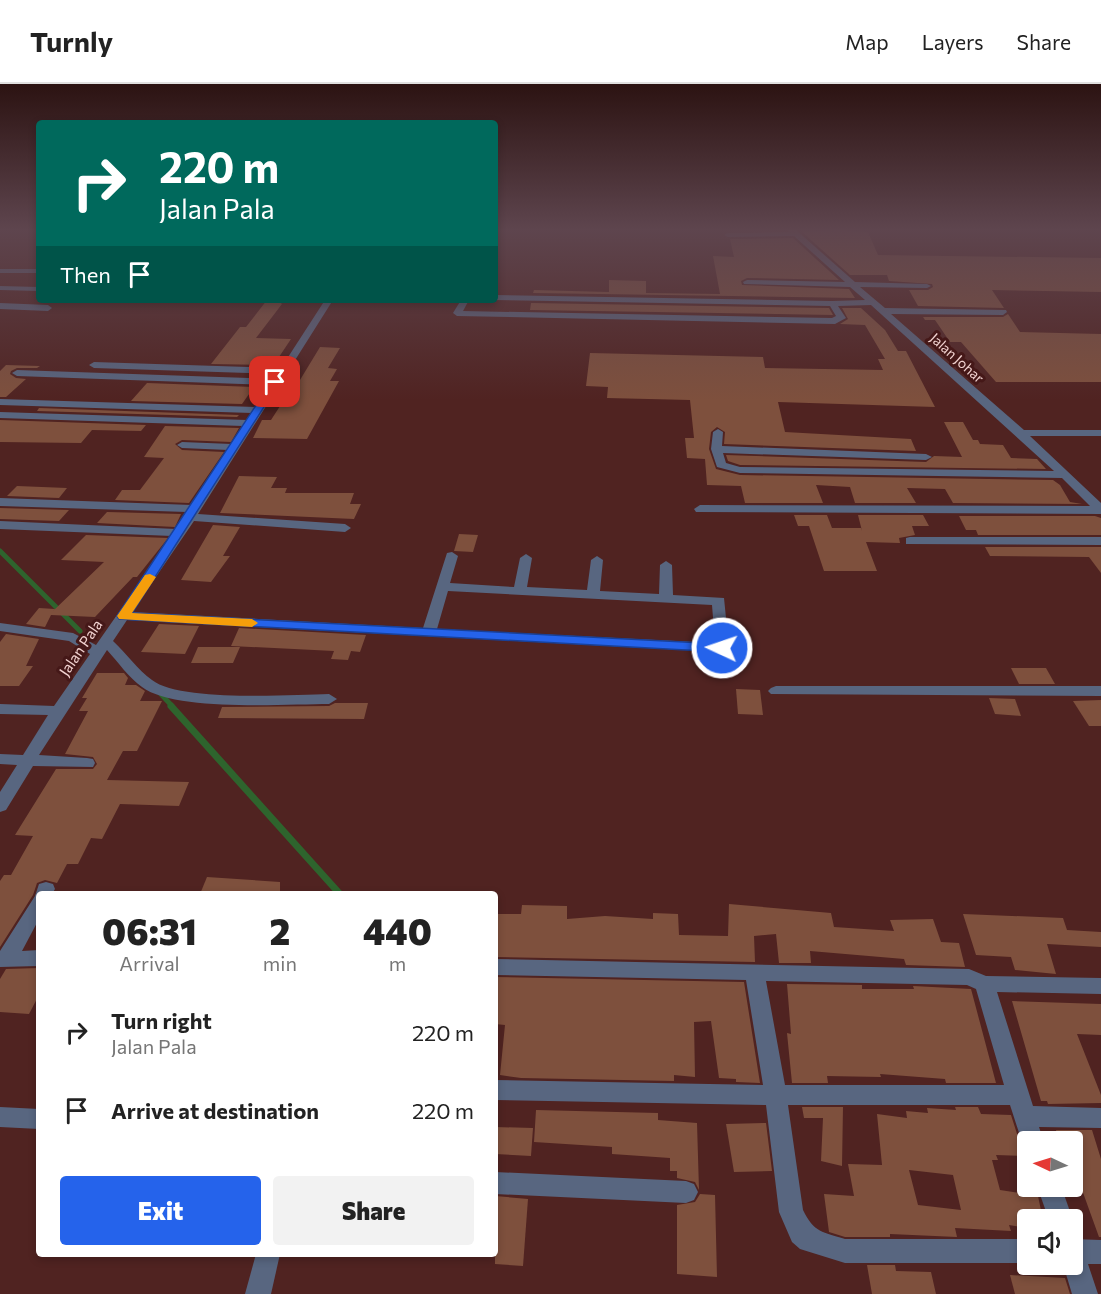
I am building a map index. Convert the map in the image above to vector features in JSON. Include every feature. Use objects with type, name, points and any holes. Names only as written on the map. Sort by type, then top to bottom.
[{"type":"street","name":"Jalan Johar","points":[[856,286],[1021,433],[1101,510]]},
{"type":"street","points":[[0,288],[36,289]]},
{"type":"street","points":[[498,298],[832,304],[874,302]]},
{"type":"street","name":"Jalan Pala","points":[[0,806],[58,711],[180,533],[327,303]]},
{"type":"street","points":[[463,303],[457,313],[835,321],[843,318],[832,304]]},
{"type":"street","points":[[0,306],[48,308]]},
{"type":"street","points":[[884,311],[1003,312]]},
{"type":"street","points":[[94,365],[279,377]]},
{"type":"street","points":[[17,373],[279,377]]},
{"type":"street","points":[[0,402],[259,410]]},
{"type":"street","points":[[0,415],[250,423]]},
{"type":"street","points":[[718,432],[716,449],[722,465],[740,470],[1064,475]]},
{"type":"street","points":[[1021,433],[1101,433]]},
{"type":"street","points":[[182,445],[236,447]]},
{"type":"street","points":[[917,445],[934,473]]},
{"type":"street","points":[[716,449],[926,457]]},
{"type":"street","points":[[0,502],[192,513],[345,528]]},
{"type":"street","points":[[700,509],[1101,510]]},
{"type":"street","points":[[0,525],[180,533]]},
{"type":"street","points":[[909,541],[1101,541]]},
{"type":"street","points":[[429,632],[452,556]]},
{"type":"street","points":[[520,591],[526,558]]},
{"type":"street","points":[[593,595],[597,560]]},
{"type":"street","points":[[666,565],[666,598]]},
{"type":"street","points":[[123,616],[722,648],[719,601],[443,587]]},
{"type":"street","points":[[0,627],[74,637],[102,647],[147,684],[168,694],[231,700],[329,699]]},
{"type":"street","points":[[776,691],[1046,693],[1101,691]]},
{"type":"street","points":[[0,709],[58,711]]},
{"type":"street","points":[[0,759],[87,763]]},
{"type":"street","points":[[4,959],[36,906]]},
{"type":"street","points":[[4,959],[36,958]]},
{"type":"street","points":[[498,967],[961,975],[984,984],[1101,986]]},
{"type":"street","points":[[755,973],[776,1095],[791,1212],[796,1226],[809,1240],[845,1251],[1017,1251]]},
{"type":"street","points":[[984,984],[1029,1131]]},
{"type":"street","points":[[498,1090],[776,1095],[1017,1095]]},
{"type":"street","points":[[1024,1116],[1101,1118]]},
{"type":"street","points":[[0,1117],[36,1119]]},
{"type":"street","points":[[498,1183],[686,1192]]},
{"type":"street","points":[[1083,1252],[1101,1252]]},
{"type":"street","points":[[258,1294],[267,1257]]},
{"type":"street","points":[[1079,1275],[1085,1294]]},
{"type":"building","points":[[609,286],[646,286],[646,293],[720,294],[719,286],[781,286],[849,289],[855,298],[533,293],[534,290],[609,292]]},
{"type":"building","points":[[1101,286],[1101,292],[992,290],[1004,308],[918,306],[909,290],[928,290],[933,287]]},
{"type":"building","points":[[265,303],[281,303],[256,338],[291,339],[279,357],[275,357],[269,365],[211,364],[240,327],[246,327]]},
{"type":"building","points":[[531,303],[829,308],[833,315],[530,310]]},
{"type":"building","points":[[842,308],[861,308],[885,330],[898,351],[906,351],[935,407],[778,402],[785,432],[911,439],[916,451],[724,444],[725,432],[717,427],[711,432],[709,449],[716,469],[740,475],[1053,480],[1060,485],[1070,502],[1082,504],[953,503],[945,489],[907,488],[916,503],[855,503],[850,487],[816,485],[823,503],[745,503],[741,486],[707,485],[705,459],[687,458],[685,438],[694,438],[690,400],[607,398],[608,387],[586,386],[590,353],[763,357],[765,368],[883,370],[878,359],[885,359],[865,325],[840,324],[848,319]]},
{"type":"building","points":[[1008,314],[1020,332],[1101,334],[1101,382],[996,382],[961,342],[950,342],[935,320],[925,320],[923,317],[1003,317]]},
{"type":"building","points":[[320,347],[340,348],[328,368],[337,369],[330,381],[339,381],[307,439],[253,438],[262,420],[271,420],[282,403],[286,403]]},
{"type":"building","points":[[6,365],[40,366],[17,368],[11,371],[10,374],[16,378],[26,379],[6,397],[0,397],[0,371]]},
{"type":"building","points":[[147,383],[254,387],[242,404],[131,401]]},
{"type":"building","points":[[39,408],[239,415],[237,417],[37,411]]},
{"type":"building","points":[[0,420],[146,425],[141,431],[92,430],[81,443],[0,442]]},
{"type":"building","points":[[944,422],[963,422],[973,440],[978,440],[980,444],[1003,445],[1011,458],[1037,459],[1046,469],[740,465],[728,461],[726,455],[926,462],[934,456],[962,457]]},
{"type":"building","points":[[165,426],[239,428],[231,442],[182,440],[175,444],[182,450],[224,452],[189,503],[115,500],[122,490],[140,490],[164,458],[144,457]]},
{"type":"building","points":[[239,476],[277,477],[271,488],[287,488],[285,493],[354,493],[350,504],[361,504],[354,519],[220,513]]},
{"type":"building","points":[[17,486],[67,488],[59,498],[7,496]]},
{"type":"building","points":[[0,508],[69,510],[59,521],[0,519]]},
{"type":"building","points":[[107,512],[181,514],[175,527],[97,523]]},
{"type":"building","points":[[794,515],[827,515],[832,528],[861,528],[862,531],[858,515],[923,515],[929,526],[912,526],[915,535],[899,538],[900,543],[866,542],[877,571],[824,571],[809,526],[798,526]]},
{"type":"building","points":[[959,516],[1095,516],[1101,518],[1101,535],[978,535],[976,530],[966,530]]},
{"type":"building","points":[[213,525],[240,527],[223,556],[230,556],[211,582],[181,580]]},
{"type":"building","points":[[459,534],[478,535],[473,552],[454,551]]},
{"type":"building","points":[[86,535],[168,538],[137,577],[133,577],[95,617],[51,615],[45,627],[26,624],[39,608],[55,609],[53,611],[104,562],[61,560]]},
{"type":"building","points":[[985,547],[1101,547],[1101,573],[1089,557],[990,556]]},
{"type":"building","points":[[159,624],[199,626],[185,654],[141,652]]},
{"type":"building","points":[[239,628],[366,635],[360,652],[351,651],[348,660],[331,659],[334,651],[231,646]]},
{"type":"building","points":[[6,634],[39,639],[26,666],[33,666],[19,686],[0,686],[0,642]]},
{"type":"building","points":[[198,647],[240,647],[233,663],[191,663]]},
{"type":"building","points":[[1011,668],[1046,668],[1055,684],[1019,684]]},
{"type":"building","points":[[97,673],[124,673],[128,678],[125,685],[136,685],[145,691],[140,701],[162,701],[137,751],[123,751],[107,780],[189,782],[179,806],[120,804],[102,839],[91,838],[78,864],[67,864],[57,883],[45,880],[37,883],[33,895],[0,947],[0,881],[4,875],[11,875],[33,836],[15,835],[56,769],[93,769],[97,764],[93,757],[65,754],[88,711],[79,711],[87,698],[82,698]]},
{"type":"building","points":[[736,689],[760,690],[763,715],[738,714]]},
{"type":"building","points":[[989,698],[1015,699],[1021,716],[995,714]]},
{"type":"building","points":[[1101,700],[1101,726],[1089,726],[1073,701]]},
{"type":"building","points":[[335,703],[368,703],[364,719],[218,718],[222,707],[329,706]]},
{"type":"building","points":[[207,877],[280,882],[280,891],[201,891]]},
{"type":"building","points":[[729,904],[831,913],[834,927],[894,931],[890,920],[933,919],[941,942],[959,943],[965,967],[906,965],[904,959],[810,951],[811,963],[779,963],[776,934],[754,936],[755,962],[498,957],[498,914],[521,914],[522,905],[567,906],[567,919],[605,916],[653,919],[653,913],[678,914],[679,935],[728,936]]},
{"type":"building","points":[[963,914],[1063,918],[1067,930],[1101,932],[1101,947],[1047,944],[1056,974],[1015,970],[1011,957],[976,955]]},
{"type":"building","points":[[36,968],[36,1001],[29,1014],[0,1012],[0,979],[6,969]]},
{"type":"building","points":[[498,977],[744,982],[760,1083],[736,1082],[736,1079],[719,1078],[711,1021],[694,1022],[695,1077],[674,1075],[674,1081],[521,1078],[500,1075],[505,1025],[498,1024]]},
{"type":"building","points":[[787,984],[862,985],[862,989],[914,989],[913,986],[971,989],[996,1083],[946,1083],[945,1079],[880,1074],[881,1077],[827,1076],[828,1083],[792,1083],[787,1033],[791,1034]]},
{"type":"building","points":[[1012,1001],[1101,1004],[1101,1035],[1077,1034],[1101,1095],[1101,1103],[1048,1104],[1047,1101],[1041,1101]]},
{"type":"building","points":[[802,1107],[843,1107],[842,1166],[821,1161],[823,1118],[804,1118]]},
{"type":"building","points":[[955,1107],[978,1107],[981,1114],[1011,1115],[1017,1134],[1017,1156],[996,1155],[998,1160],[992,1160],[1000,1190],[1017,1193],[1017,1197],[1038,1197],[1041,1209],[1017,1209],[1017,1226],[1009,1225],[1011,1231],[955,1228],[957,1237],[890,1234],[890,1237],[845,1237],[829,1232],[824,1194],[854,1196],[848,1164],[882,1165],[877,1114],[907,1118],[906,1111],[928,1113],[927,1108],[956,1110]],"holes":[[[909,1170],[953,1175],[961,1210],[918,1205]]]},
{"type":"building","points":[[536,1110],[658,1113],[658,1120],[697,1123],[699,1190],[695,1182],[677,1178],[677,1171],[670,1171],[670,1158],[612,1154],[612,1147],[534,1142]]},
{"type":"building","points":[[766,1123],[772,1171],[734,1172],[726,1124]]},
{"type":"building","points":[[498,1127],[533,1128],[531,1156],[498,1154]]},
{"type":"building","points":[[1092,1130],[1101,1159],[1101,1237],[1099,1237],[1083,1193],[1083,1131],[1056,1131]]},
{"type":"building","points":[[700,1194],[715,1195],[717,1277],[677,1274],[677,1205],[695,1202]]},
{"type":"building","points":[[498,1196],[528,1199],[523,1266],[495,1264],[495,1257],[498,1257]]},
{"type":"building","points":[[867,1265],[895,1265],[896,1271],[931,1272],[936,1294],[872,1294]]},
{"type":"building","points":[[1010,1275],[1065,1278],[1070,1294],[1015,1294]]},
{"type":"waterway","points":[[0,551],[80,631]]},
{"type":"waterway","points":[[159,692],[173,707]]},
{"type":"waterway","points":[[171,706],[337,891]]},
{"type":"slow traffic","points":[[150,577],[123,616],[252,623]]},
{"type":"route","points":[[275,382],[236,447],[207,487],[180,533],[123,616],[722,648]]}]
